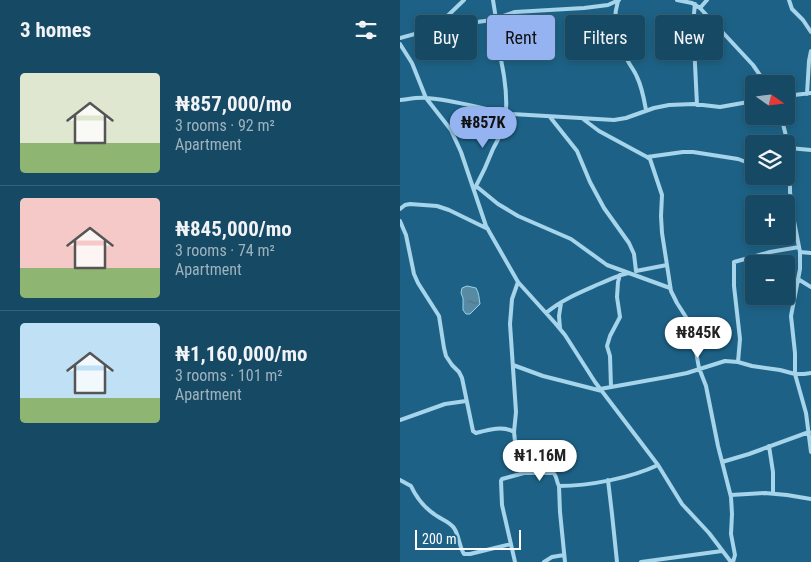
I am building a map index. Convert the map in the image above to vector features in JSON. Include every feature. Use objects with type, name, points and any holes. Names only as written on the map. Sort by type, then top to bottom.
[{"type":"street","points":[[448,15],[464,0]]},
{"type":"street","points":[[493,0],[494,15]]},
{"type":"street","points":[[507,15],[521,11],[608,5],[618,0]]},
{"type":"street","points":[[618,0],[615,13],[617,37],[629,64],[636,74],[646,110]]},
{"type":"street","points":[[677,0],[695,4],[700,8],[753,65],[760,75]]},
{"type":"street","points":[[700,8],[707,0]]},
{"type":"street","points":[[789,0],[792,9],[811,32]]},
{"type":"street","points":[[695,4],[693,24],[696,105]]},
{"type":"street","points":[[400,38],[415,34]]},
{"type":"street","points":[[400,44],[412,64],[426,98],[450,130],[461,152],[475,187],[479,209],[518,282],[560,330],[601,390],[658,465],[682,504],[709,533],[732,562],[735,555],[731,534],[731,495],[718,446],[706,386],[699,368],[691,325],[676,303],[670,288],[662,233],[662,195],[654,168],[647,156],[599,131],[583,119]]},
{"type":"street","points":[[795,95],[809,94],[809,61],[811,51]]},
{"type":"street","points":[[475,187],[505,123],[504,79],[501,60]]},
{"type":"street","points":[[400,100],[426,98],[458,102],[506,113],[614,120],[669,105],[720,107],[745,103]]},
{"type":"street","points":[[550,117],[577,152],[604,208],[629,243],[634,254],[636,271]]},
{"type":"street","points":[[795,149],[811,150]]},
{"type":"street","points":[[647,156],[692,152],[745,162]]},
{"type":"street","points":[[790,185],[792,211],[800,249],[800,268],[790,316],[795,353],[795,374],[809,432],[811,452]]},
{"type":"street","points":[[475,187],[518,216],[571,240],[612,268],[670,288]]},
{"type":"street","points":[[400,209],[405,204],[436,206],[449,210],[488,229]]},
{"type":"street","points":[[400,221],[406,235],[414,274],[439,316],[444,348],[448,360],[462,378],[469,418],[474,433],[491,429],[509,429],[514,432]]},
{"type":"street","points":[[738,362],[740,346],[734,286],[734,262],[770,252],[800,249],[811,253]]},
{"type":"street","points":[[546,313],[560,302],[612,278],[667,265]]},
{"type":"street","points":[[611,388],[610,356],[607,346],[620,317],[618,282],[620,275]]},
{"type":"street","points":[[798,279],[811,287]]},
{"type":"street","points":[[518,282],[513,294],[510,324],[516,412],[514,432],[518,469],[524,473]]},
{"type":"street","points":[[560,302],[560,330]]},
{"type":"street","points":[[513,364],[543,376],[601,390],[667,378],[725,361],[795,374],[811,373]]},
{"type":"street","points":[[400,420],[445,404],[466,401]]},
{"type":"street","points":[[722,462],[809,432]]},
{"type":"street","points":[[769,446],[773,472],[773,494]]},
{"type":"street","points":[[559,486],[608,480],[637,474],[658,465]]},
{"type":"street","points":[[515,562],[502,505],[500,481],[524,473],[553,473],[556,476],[559,486],[565,562]]},
{"type":"street","points":[[400,480],[411,486],[415,495],[433,513],[453,527],[464,554],[511,544]]},
{"type":"street","points":[[608,480],[617,562]]},
{"type":"street","points":[[731,495],[764,493],[811,499]]},
{"type":"street","points":[[641,562],[722,551]]},
{"type":"street","points":[[544,562],[552,557],[564,555]]},
{"type":"water","points":[[467,286],[476,288],[480,304],[470,314],[466,314],[463,310],[461,293],[462,288]]}]
